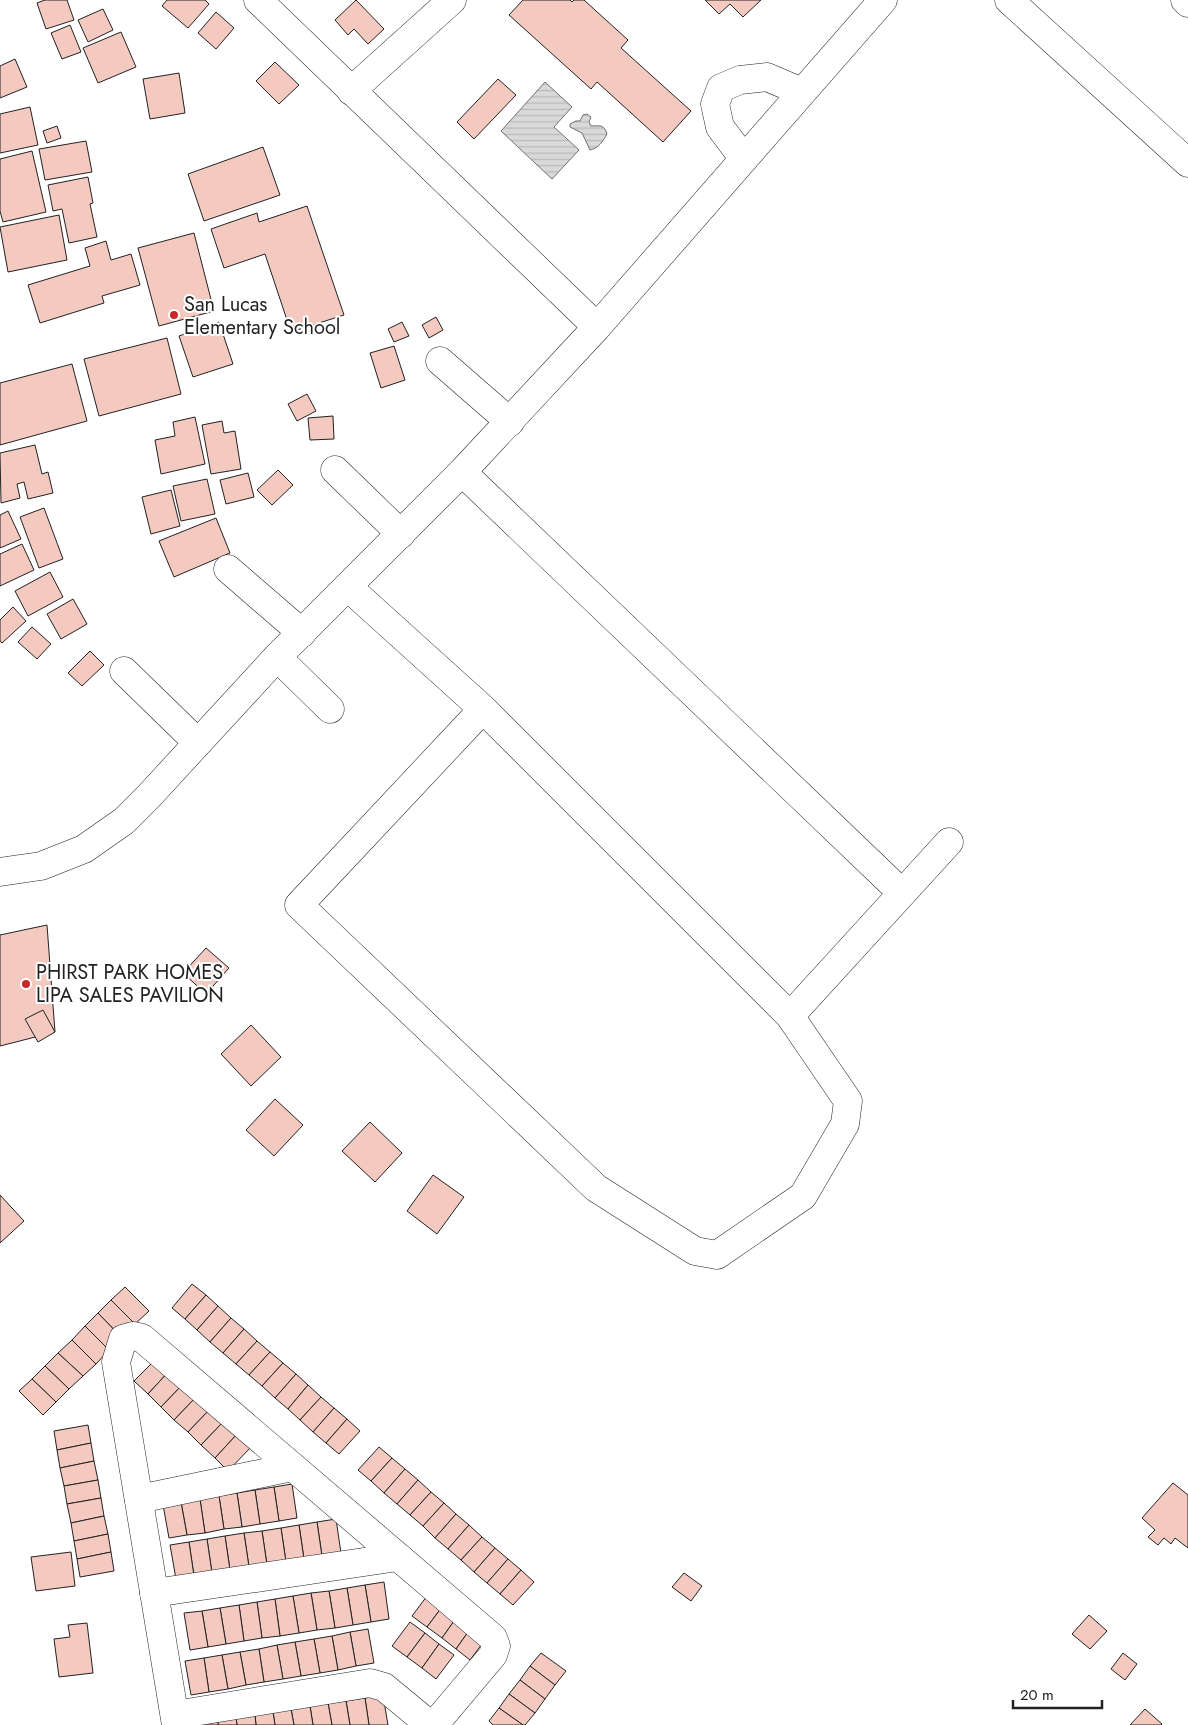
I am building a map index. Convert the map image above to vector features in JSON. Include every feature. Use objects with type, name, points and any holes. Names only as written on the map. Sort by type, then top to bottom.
[{"type":"street","points":[[258,0],[597,327]]},
{"type":"street","points":[[351,91],[452,0]]},
{"type":"street","points":[[0,872],[41,866],[84,850],[124,821],[277,657],[510,422],[597,327],[883,0]]},
{"type":"street","points":[[1009,0],[1188,164]]},
{"type":"street","points":[[1185,0],[1188,3]]},
{"type":"street","points":[[744,159],[720,127],[715,104],[721,88],[740,80],[767,77],[802,92]]},
{"type":"street","points":[[440,361],[510,422]]},
{"type":"street","points":[[336,470],[401,534]]},
{"type":"street","points":[[462,472],[902,893]]},
{"type":"street","points":[[228,568],[302,633]]},
{"type":"street","points":[[348,587],[483,709],[790,1016],[848,1101],[845,1124],[803,1196],[718,1255],[695,1251],[596,1188],[299,905],[483,709]]},
{"type":"street","points":[[277,657],[330,709]]},
{"type":"street","points":[[124,671],[198,743]]},
{"type":"street","points":[[790,1016],[949,842]]},
{"type":"street","points":[[133,1336],[142,1338],[493,1638],[496,1646],[493,1655],[432,1725],[384,1686],[370,1682],[175,1720],[139,1499],[116,1362],[123,1339],[133,1336]]},
{"type":"street","points":[[139,1499],[292,1467]]},
{"type":"street","points":[[154,1593],[398,1557]]},
{"type":"shaded area","points":[[545,82],[572,107],[554,127],[579,150],[552,179],[501,131]]},
{"type":"shaded area","points":[[587,114],[591,117],[589,122],[591,126],[603,127],[607,134],[598,146],[590,150],[582,133],[570,127],[570,124],[580,121],[583,115]]},
{"type":"building","points":[[45,0],[67,0],[74,20],[46,29],[37,3]]},
{"type":"building","points":[[167,0],[205,0],[209,4],[188,28],[162,6]]},
{"type":"building","points":[[356,0],[384,29],[368,44],[354,29],[348,35],[335,20]]},
{"type":"building","points":[[523,0],[570,0],[572,2],[574,0],[584,0],[628,40],[621,48],[691,111],[663,142],[597,82],[591,89],[509,15]]},
{"type":"building","points":[[705,0],[761,0],[743,17],[730,4],[719,14]]},
{"type":"building","points":[[103,9],[113,30],[88,42],[78,20]]},
{"type":"building","points":[[216,12],[234,28],[216,49],[198,33]]},
{"type":"building","points":[[70,25],[81,52],[62,59],[51,33]]},
{"type":"building","points":[[121,32],[136,67],[98,83],[83,48]]},
{"type":"building","points":[[15,59],[27,87],[0,98],[0,66]]},
{"type":"building","points":[[275,62],[299,85],[279,104],[256,81]]},
{"type":"building","points":[[179,73],[185,113],[150,119],[143,79]]},
{"type":"building","points":[[498,79],[516,95],[474,139],[457,122]]},
{"type":"building","points":[[30,107],[38,145],[0,153],[0,114]]},
{"type":"building","points":[[57,126],[61,138],[47,143],[43,131]]},
{"type":"building","points":[[86,141],[92,172],[45,180],[39,149]]},
{"type":"building","points":[[263,147],[280,195],[204,221],[188,174]]},
{"type":"building","points":[[32,151],[46,212],[3,222],[0,211],[0,159]]},
{"type":"building","points":[[88,177],[93,203],[90,204],[97,237],[69,243],[62,209],[53,211],[48,185]]},
{"type":"building","points":[[307,206],[344,315],[291,332],[265,254],[224,268],[211,229],[257,213],[259,222]]},
{"type":"building","points":[[59,215],[67,260],[8,272],[0,227]]},
{"type":"building","points":[[194,233],[214,311],[159,326],[138,248]]},
{"type":"building","points":[[106,241],[111,260],[131,254],[140,285],[102,296],[104,303],[40,323],[28,285],[90,266],[85,248]]},
{"type":"building","points":[[436,317],[443,330],[429,338],[422,325]]},
{"type":"building","points":[[219,322],[233,364],[193,377],[179,336]]},
{"type":"building","points":[[402,322],[409,336],[394,342],[388,329]]},
{"type":"building","points":[[167,338],[181,394],[99,416],[84,359]]},
{"type":"building","points":[[394,346],[405,380],[381,388],[370,353]]},
{"type":"building","points":[[72,364],[87,421],[0,445],[0,383]]},
{"type":"building","points":[[307,394],[316,411],[297,421],[288,404]]},
{"type":"building","points":[[333,416],[334,439],[310,440],[308,418]]},
{"type":"building","points":[[195,417],[205,464],[161,474],[155,440],[175,436],[173,422]]},
{"type":"building","points":[[222,421],[224,433],[235,431],[241,469],[211,474],[202,425]]},
{"type":"building","points":[[35,445],[42,474],[48,472],[53,493],[28,499],[24,482],[17,484],[20,498],[1,503],[0,453]]},
{"type":"building","points":[[278,470],[293,485],[272,505],[257,490]]},
{"type":"building","points":[[248,473],[254,497],[226,504],[220,480]]},
{"type":"building","points":[[207,479],[215,514],[181,521],[173,486]]},
{"type":"building","points":[[171,490],[180,526],[151,534],[142,497]]},
{"type":"building","points":[[44,508],[63,559],[39,568],[20,517]]},
{"type":"building","points":[[8,511],[21,539],[0,548],[0,515]]},
{"type":"building","points":[[216,518],[230,553],[174,577],[159,541]]},
{"type":"building","points":[[22,544],[34,570],[0,586],[0,554]]},
{"type":"building","points":[[50,572],[63,597],[28,616],[15,591]]},
{"type":"building","points":[[73,599],[87,624],[61,639],[47,614]]},
{"type":"building","points":[[13,607],[26,621],[2,643],[0,641],[0,620]]},
{"type":"building","points":[[32,627],[51,644],[37,659],[18,642]]},
{"type":"building","points":[[90,651],[104,665],[82,686],[68,673]]},
{"type":"building","name":"PHIRST PARK HOMES LIPA SALES PAVILION","points":[[47,925],[55,1032],[0,1046],[0,935]]},
{"type":"building","points":[[206,948],[229,968],[206,994],[183,973]]},
{"type":"building","points":[[43,1010],[55,1032],[38,1042],[25,1019]]},
{"type":"building","points":[[251,1025],[281,1057],[251,1086],[221,1054]]},
{"type":"building","points":[[275,1099],[303,1125],[274,1156],[246,1130]]},
{"type":"building","points":[[370,1122],[402,1153],[375,1182],[342,1151]]},
{"type":"building","points":[[433,1175],[464,1197],[437,1234],[407,1211]]},
{"type":"building","points":[[0,1195],[24,1221],[0,1243]]},
{"type":"building","points":[[192,1284],[206,1295],[185,1319],[172,1308]]},
{"type":"building","points":[[125,1287],[149,1311],[135,1324],[111,1300]]},
{"type":"building","points":[[206,1295],[218,1306],[197,1330],[185,1319]]},
{"type":"building","points":[[111,1300],[135,1324],[122,1338],[98,1313]]},
{"type":"building","points":[[218,1306],[231,1318],[210,1342],[197,1330]]},
{"type":"building","points":[[98,1313],[122,1338],[109,1350],[85,1326]]},
{"type":"building","points":[[231,1318],[244,1329],[223,1353],[210,1342]]},
{"type":"building","points":[[85,1326],[109,1350],[96,1364],[72,1340]]},
{"type":"building","points":[[244,1329],[257,1341],[236,1364],[223,1353]]},
{"type":"building","points":[[72,1340],[96,1364],[83,1376],[58,1353]]},
{"type":"building","points":[[257,1341],[270,1352],[249,1375],[236,1364]]},
{"type":"building","points":[[270,1352],[283,1363],[262,1386],[249,1375]]},
{"type":"building","points":[[58,1353],[83,1376],[69,1389],[45,1366]]},
{"type":"building","points":[[158,1357],[171,1369],[148,1394],[134,1381]]},
{"type":"building","points":[[283,1363],[296,1374],[275,1398],[262,1386]]},
{"type":"building","points":[[45,1366],[69,1389],[56,1402],[32,1379]]},
{"type":"building","points":[[171,1369],[185,1382],[161,1407],[148,1394]]},
{"type":"building","points":[[296,1374],[308,1385],[288,1409],[275,1398]]},
{"type":"building","points":[[32,1379],[56,1402],[43,1415],[19,1391]]},
{"type":"building","points":[[185,1382],[198,1395],[174,1420],[161,1407]]},
{"type":"building","points":[[308,1385],[321,1397],[300,1420],[288,1409]]},
{"type":"building","points":[[198,1395],[211,1408],[188,1432],[174,1420]]},
{"type":"building","points":[[321,1397],[334,1408],[313,1432],[300,1420]]},
{"type":"building","points":[[211,1408],[225,1420],[201,1445],[188,1432]]},
{"type":"building","points":[[334,1408],[347,1419],[326,1443],[313,1432]]},
{"type":"building","points":[[347,1419],[360,1431],[339,1454],[326,1443]]},
{"type":"building","points":[[225,1420],[238,1433],[215,1458],[201,1445]]},
{"type":"building","points":[[88,1425],[91,1443],[57,1450],[54,1431]]},
{"type":"building","points":[[238,1433],[252,1446],[228,1471],[215,1458]]},
{"type":"building","points":[[91,1443],[94,1461],[60,1468],[57,1450]]},
{"type":"building","points":[[379,1447],[392,1458],[371,1481],[358,1470]]},
{"type":"building","points":[[392,1458],[405,1469],[384,1493],[371,1481]]},
{"type":"building","points":[[94,1461],[98,1480],[64,1486],[60,1468]]},
{"type":"building","points":[[405,1469],[418,1480],[397,1504],[384,1493]]},
{"type":"building","points":[[98,1480],[101,1498],[67,1504],[64,1486]]},
{"type":"building","points":[[418,1480],[431,1492],[410,1515],[397,1504]]},
{"type":"building","points":[[1173,1483],[1188,1495],[1188,1548],[1175,1538],[1171,1544],[1164,1538],[1158,1545],[1148,1537],[1155,1530],[1142,1518]]},
{"type":"building","points":[[292,1484],[297,1518],[279,1521],[274,1487]]},
{"type":"building","points":[[274,1487],[279,1521],[260,1524],[255,1490]]},
{"type":"building","points":[[255,1490],[260,1524],[242,1527],[237,1493]]},
{"type":"building","points":[[431,1492],[444,1503],[423,1526],[410,1515]]},
{"type":"building","points":[[237,1493],[242,1527],[224,1529],[219,1496]]},
{"type":"building","points":[[219,1496],[224,1529],[205,1533],[200,1499]]},
{"type":"building","points":[[101,1498],[104,1516],[71,1523],[67,1504]]},
{"type":"building","points":[[200,1499],[205,1533],[187,1535],[181,1502]]},
{"type":"building","points":[[181,1502],[187,1535],[169,1538],[163,1505]]},
{"type":"building","points":[[444,1503],[456,1514],[435,1538],[423,1526]]},
{"type":"building","points":[[456,1514],[469,1525],[448,1549],[435,1538]]},
{"type":"building","points":[[104,1516],[108,1534],[74,1541],[71,1523]]},
{"type":"building","points":[[336,1519],[341,1553],[322,1556],[317,1522]]},
{"type":"building","points":[[317,1522],[322,1556],[304,1559],[299,1525]]},
{"type":"building","points":[[299,1525],[304,1559],[286,1562],[281,1528]]},
{"type":"building","points":[[469,1525],[482,1537],[461,1560],[448,1549]]},
{"type":"building","points":[[281,1528],[286,1562],[267,1565],[262,1531]]},
{"type":"building","points":[[262,1531],[267,1565],[249,1567],[244,1533]]},
{"type":"building","points":[[244,1533],[249,1567],[230,1570],[225,1536]]},
{"type":"building","points":[[108,1534],[111,1552],[77,1559],[74,1541]]},
{"type":"building","points":[[225,1536],[230,1570],[212,1573],[207,1539]]},
{"type":"building","points":[[482,1537],[495,1548],[474,1572],[461,1560]]},
{"type":"building","points":[[207,1539],[212,1573],[194,1576],[189,1542]]},
{"type":"building","points":[[189,1542],[194,1576],[176,1579],[170,1545]]},
{"type":"building","points":[[495,1548],[508,1559],[487,1583],[474,1572]]},
{"type":"building","points":[[71,1552],[75,1586],[36,1591],[31,1557]]},
{"type":"building","points":[[111,1552],[114,1571],[80,1577],[77,1559]]},
{"type":"building","points":[[508,1559],[521,1570],[500,1594],[487,1583]]},
{"type":"building","points":[[521,1570],[534,1582],[513,1605],[500,1594]]},
{"type":"building","points":[[684,1573],[702,1586],[691,1601],[672,1587]]},
{"type":"building","points":[[384,1582],[389,1619],[371,1622],[365,1585]]},
{"type":"building","points":[[365,1585],[371,1622],[353,1625],[347,1588]]},
{"type":"building","points":[[347,1588],[353,1625],[335,1628],[329,1591]]},
{"type":"building","points":[[329,1591],[335,1628],[317,1630],[311,1593]]},
{"type":"building","points":[[430,1592],[445,1603],[427,1627],[412,1616]]},
{"type":"building","points":[[311,1593],[317,1630],[299,1633],[293,1596]]},
{"type":"building","points":[[293,1596],[299,1633],[280,1636],[275,1599]]},
{"type":"building","points":[[275,1599],[280,1636],[262,1638],[257,1602]]},
{"type":"building","points":[[257,1602],[262,1638],[244,1641],[239,1605]]},
{"type":"building","points":[[445,1603],[459,1614],[442,1638],[427,1627]]},
{"type":"building","points":[[239,1605],[244,1641],[226,1644],[220,1608]]},
{"type":"building","points":[[220,1608],[226,1644],[208,1647],[202,1611]]},
{"type":"building","points":[[202,1611],[208,1647],[190,1650],[184,1613]]},
{"type":"building","points":[[459,1614],[473,1625],[456,1649],[442,1638]]},
{"type":"building","points":[[1089,1615],[1107,1631],[1090,1649],[1072,1634]]},
{"type":"building","points":[[410,1622],[425,1633],[407,1657],[392,1646]]},
{"type":"building","points":[[87,1623],[93,1673],[59,1677],[54,1639],[70,1637],[68,1625]]},
{"type":"building","points":[[473,1625],[488,1636],[470,1660],[456,1649]]},
{"type":"building","points":[[368,1629],[374,1663],[356,1666],[350,1632]]},
{"type":"building","points":[[350,1632],[356,1666],[338,1670],[332,1636]]},
{"type":"building","points":[[425,1633],[439,1644],[422,1668],[407,1657]]},
{"type":"building","points":[[332,1636],[338,1670],[320,1673],[314,1639]]},
{"type":"building","points":[[314,1639],[320,1673],[301,1676],[295,1642]]},
{"type":"building","points":[[295,1642],[301,1676],[283,1679],[277,1645]]},
{"type":"building","points":[[439,1644],[454,1655],[436,1679],[422,1668]]},
{"type":"building","points":[[277,1645],[283,1679],[264,1682],[259,1649]]},
{"type":"building","points":[[259,1649],[264,1682],[246,1685],[240,1652]]},
{"type":"building","points":[[240,1652],[246,1685],[228,1689],[222,1655]]},
{"type":"building","points":[[541,1653],[566,1671],[555,1685],[530,1666]]},
{"type":"building","points":[[1123,1653],[1137,1664],[1125,1680],[1111,1669]]},
{"type":"building","points":[[222,1655],[228,1689],[209,1692],[204,1658]]},
{"type":"building","points":[[204,1658],[209,1692],[191,1695],[185,1661]]},
{"type":"building","points":[[530,1666],[555,1685],[545,1699],[520,1680]]},
{"type":"building","points":[[520,1680],[545,1699],[535,1713],[509,1694]]},
{"type":"building","points":[[509,1694],[535,1713],[525,1725],[499,1708]]},
{"type":"building","points":[[383,1695],[388,1725],[369,1725],[365,1698]]},
{"type":"building","points":[[365,1698],[369,1725],[350,1725],[346,1701]]},
{"type":"building","points":[[346,1701],[350,1725],[332,1725],[328,1703]]},
{"type":"building","points":[[328,1703],[332,1725],[313,1725],[310,1706]]},
{"type":"building","points":[[310,1706],[313,1725],[294,1725],[291,1709]]},
{"type":"building","points":[[499,1708],[523,1725],[493,1725],[489,1721]]},
{"type":"building","points":[[291,1709],[294,1725],[275,1725],[273,1712]]},
{"type":"building","points":[[1145,1709],[1162,1724],[1130,1725]]},
{"type":"building","points":[[273,1712],[275,1725],[256,1725],[255,1715]]},
{"type":"building","points":[[255,1715],[256,1725],[237,1725],[236,1718]]},
{"type":"building","points":[[236,1718],[237,1725],[218,1725],[218,1721]]},
{"type":"building","points":[[218,1721],[218,1725],[200,1725],[200,1724]]},
{"type":"place","name":"San Lucas Elementary School","points":[[174,315]]},
{"type":"place","name":"PHIRST PARK HOMES LIPA SALES PAVILION","points":[[26,984]]}]
